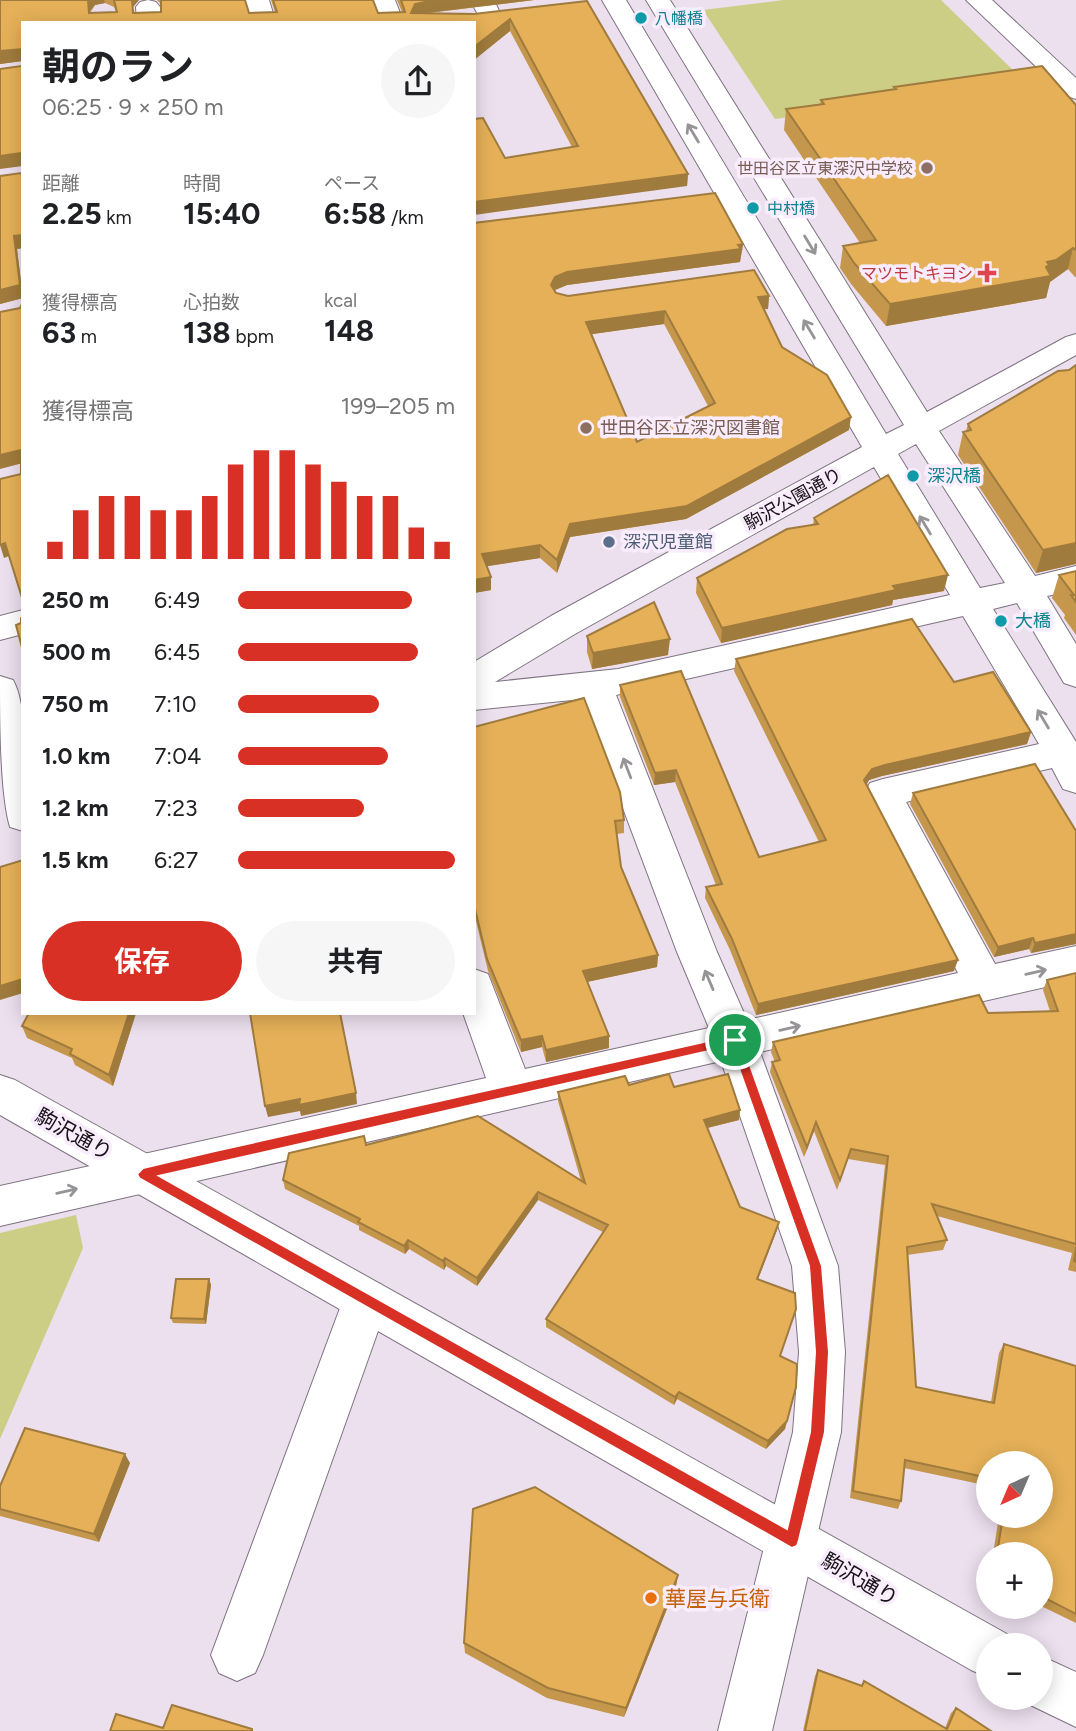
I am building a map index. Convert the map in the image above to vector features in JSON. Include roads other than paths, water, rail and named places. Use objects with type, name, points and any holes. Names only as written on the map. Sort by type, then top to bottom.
[{"type":"street","points":[[257,0],[263,21]]},
{"type":"street","points":[[383,0],[391,21]]},
{"type":"street","points":[[658,0],[921,428],[1026,589],[1076,674]]},
{"type":"street","points":[[978,0],[1076,91]]},
{"type":"street","points":[[608,1],[759,271],[880,451],[1069,765],[883,793],[985,984]]},
{"type":"street","points":[[464,18],[486,8],[516,12]]},
{"type":"street","points":[[714,194],[774,186]]},
{"type":"street","name":"駒沢公園通り","points":[[476,677],[563,625],[1076,343]]},
{"type":"street","points":[[476,697],[595,686],[1076,578]]},
{"type":"street","points":[[0,628],[21,623]]},
{"type":"street","points":[[595,686],[697,952],[735,1040],[815,1266],[822,1352],[817,1432],[745,1731]]},
{"type":"street","points":[[0,689],[21,806]]},
{"type":"street","points":[[0,831],[21,825]]},
{"type":"street","points":[[0,1206],[1076,963]]},
{"type":"street","points":[[476,992],[511,1090]]},
{"type":"street","name":"駒沢通り","points":[[0,1093],[976,1645]]},
{"type":"street","points":[[237,1655],[366,1300]]},
{"type":"street","points":[[1053,1689],[1076,1702]]},
{"type":"place","name":"八幡橋","points":[[641,18]]},
{"type":"place","name":"世田谷区立東深沢中学校","points":[[927,168]]},
{"type":"place","name":"中村橋","points":[[753,208]]},
{"type":"place","name":"マツモトキヨシ","points":[[987,273]]},
{"type":"place","name":"世田谷区立深沢図書館","points":[[586,428]]},
{"type":"place","name":"深沢橋","points":[[913,476]]},
{"type":"place","name":"深沢児童館","points":[[609,542]]},
{"type":"place","name":"大橋","points":[[1001,621]]},
{"type":"place","name":"華屋与兵衛","points":[[651,1598]]}]
